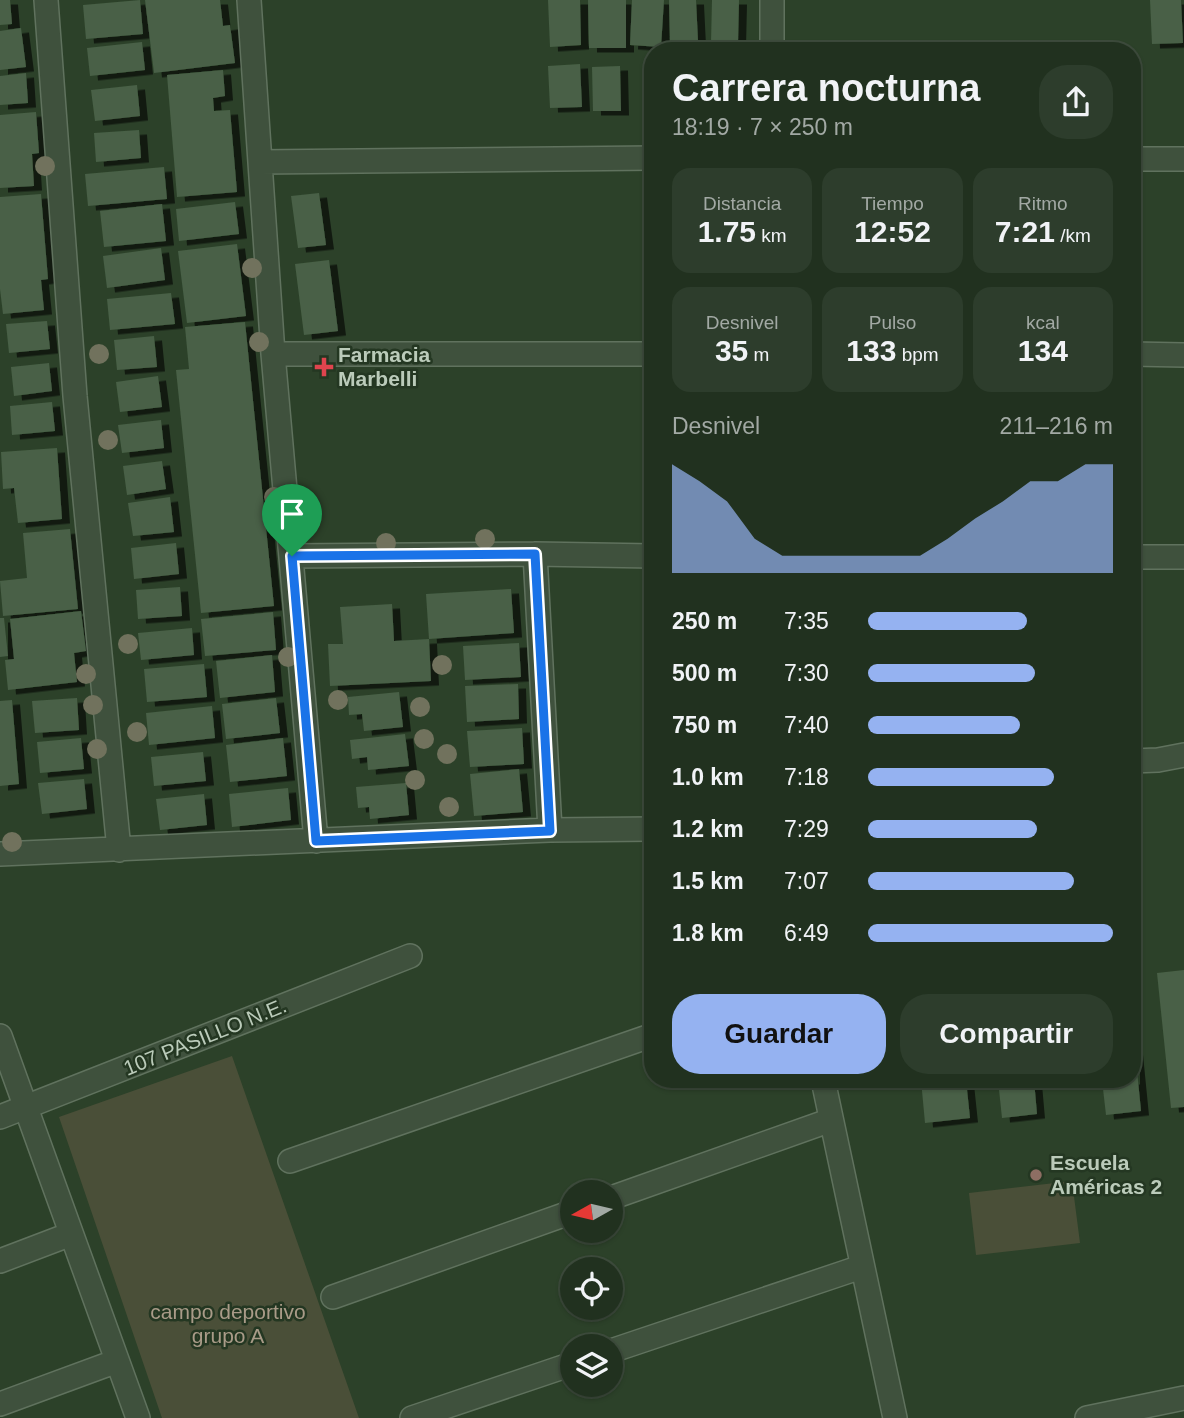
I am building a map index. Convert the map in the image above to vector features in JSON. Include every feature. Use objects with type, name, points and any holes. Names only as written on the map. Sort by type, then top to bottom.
[{"type":"street","points":[[46,0],[75,396],[119,850]]},
{"type":"street","points":[[249,0],[273,354],[316,841]]},
{"type":"street","points":[[772,0],[772,42]]},
{"type":"street","points":[[260,162],[644,158]]},
{"type":"street","points":[[1141,159],[1184,159]]},
{"type":"street","points":[[273,354],[644,354]]},
{"type":"street","points":[[1141,354],[1184,355]]},
{"type":"street","points":[[535,554],[550,831]]},
{"type":"street","points":[[292,556],[644,556]]},
{"type":"street","points":[[1141,557],[1184,556]]},
{"type":"street","points":[[1141,761],[1184,755]]},
{"type":"street","points":[[0,854],[550,831],[644,830]]},
{"type":"street","name":"107 PASILLO N.E.","points":[[0,1117],[410,956]]},
{"type":"street","points":[[0,1036],[138,1418]]},
{"type":"street","points":[[290,1161],[644,1038]]},
{"type":"street","points":[[825,1088],[895,1418]]},
{"type":"street","points":[[623,1194],[831,1120]]},
{"type":"street","points":[[333,1297],[560,1216]]},
{"type":"street","points":[[0,1261],[71,1234]]},
{"type":"street","points":[[623,1347],[862,1267]]},
{"type":"street","points":[[0,1404],[117,1361]]},
{"type":"street","points":[[412,1418],[560,1368]]},
{"type":"street","points":[[1087,1418],[1170,1406]]},
{"type":"green space","name":"campo deportivo grupo A","points":[[232,1056],[359,1418],[162,1418],[59,1117]]},
{"type":"green space","points":[[1072,1181],[1080,1243],[976,1255],[969,1193]]},
{"type":"building","points":[[0,0],[10,0],[12,24],[0,25]]},
{"type":"building","points":[[140,0],[143,34],[86,39],[83,5]]},
{"type":"building","points":[[145,0],[220,0],[223,26],[230,25],[235,63],[154,73]]},
{"type":"building","points":[[548,0],[580,0],[581,45],[550,47]]},
{"type":"building","points":[[588,0],[626,0],[626,48],[589,48]]},
{"type":"building","points":[[632,0],[664,0],[661,42],[644,42],[644,46],[630,45]]},
{"type":"building","points":[[669,0],[696,0],[698,41],[670,42]]},
{"type":"building","points":[[712,0],[739,0],[738,42],[711,42]]},
{"type":"building","points":[[1150,0],[1181,0],[1183,43],[1152,44]]},
{"type":"building","points":[[21,28],[26,67],[0,70],[0,31]]},
{"type":"building","points":[[142,42],[145,70],[90,76],[87,48]]},
{"type":"building","points":[[580,64],[582,107],[550,108],[548,66]]},
{"type":"building","points":[[620,66],[621,111],[593,111],[592,67]]},
{"type":"building","points":[[223,70],[225,96],[213,98],[214,111],[230,110],[237,192],[177,197],[167,75]]},
{"type":"building","points":[[26,73],[28,103],[0,105],[0,76]]},
{"type":"building","points":[[137,85],[140,116],[95,121],[91,90]]},
{"type":"building","points":[[36,112],[39,153],[32,154],[34,186],[0,188],[0,115]]},
{"type":"building","points":[[139,130],[141,158],[96,162],[94,133]]},
{"type":"building","points":[[164,167],[167,199],[88,206],[85,174]]},
{"type":"building","points":[[319,193],[326,245],[298,248],[291,196]]},
{"type":"building","points":[[41,194],[48,279],[41,280],[44,310],[3,314],[0,289],[0,197]]},
{"type":"building","points":[[235,202],[239,234],[179,241],[176,209]]},
{"type":"building","points":[[162,204],[166,241],[104,247],[100,211]]},
{"type":"building","points":[[237,244],[246,316],[187,323],[178,251]]},
{"type":"building","points":[[161,248],[165,280],[107,288],[103,256]]},
{"type":"building","points":[[329,260],[338,331],[304,335],[295,264]]},
{"type":"building","points":[[171,293],[175,324],[110,330],[107,299]]},
{"type":"building","points":[[47,321],[50,349],[9,353],[6,324]]},
{"type":"building","points":[[245,322],[274,606],[201,613],[176,370],[189,369],[185,327]]},
{"type":"building","points":[[154,336],[157,367],[117,370],[114,340]]},
{"type":"building","points":[[49,363],[52,391],[14,396],[11,367]]},
{"type":"building","points":[[158,376],[162,407],[120,412],[116,382]]},
{"type":"building","points":[[52,402],[55,431],[12,435],[10,406]]},
{"type":"building","points":[[161,420],[164,448],[122,453],[118,425]]},
{"type":"building","points":[[57,448],[62,519],[18,523],[14,488],[3,489],[1,452]]},
{"type":"building","points":[[162,461],[166,489],[127,495],[123,466]]},
{"type":"building","points":[[170,497],[174,532],[133,536],[128,503]]},
{"type":"building","points":[[70,529],[78,609],[3,616],[0,581],[27,578],[23,533]]},
{"type":"building","points":[[176,543],[179,574],[134,579],[131,548]]},
{"type":"building","points":[[180,587],[182,616],[138,619],[136,590]]},
{"type":"building","points":[[511,589],[514,633],[429,639],[426,594]]},
{"type":"building","points":[[392,604],[394,641],[429,639],[431,681],[330,686],[328,644],[343,644],[340,607]]},
{"type":"building","points":[[81,611],[86,651],[74,653],[77,682],[8,690],[5,660],[14,659],[10,619]]},
{"type":"building","points":[[273,612],[276,650],[205,656],[201,619]]},
{"type":"building","points":[[0,618],[4,618],[8,656],[0,657]]},
{"type":"building","points":[[192,628],[194,655],[141,660],[138,633]]},
{"type":"building","points":[[519,643],[521,677],[465,680],[463,646]]},
{"type":"building","points":[[272,655],[275,692],[220,698],[216,661]]},
{"type":"building","points":[[204,664],[207,697],[147,702],[144,669]]},
{"type":"building","points":[[518,684],[519,719],[467,722],[465,686]]},
{"type":"building","points":[[399,692],[403,727],[364,731],[362,714],[349,715],[348,697]]},
{"type":"building","points":[[77,698],[79,730],[35,733],[32,701]]},
{"type":"building","points":[[276,698],[280,733],[226,739],[222,704]]},
{"type":"building","points":[[12,700],[19,784],[0,786],[0,701]]},
{"type":"building","points":[[212,706],[215,738],[149,745],[146,713]]},
{"type":"building","points":[[522,728],[524,764],[470,767],[467,731]]},
{"type":"building","points":[[405,734],[409,766],[368,770],[367,757],[352,759],[350,740]]},
{"type":"building","points":[[81,738],[84,769],[40,773],[37,742]]},
{"type":"building","points":[[283,738],[287,776],[230,782],[226,745]]},
{"type":"building","points":[[203,752],[206,781],[154,786],[151,757]]},
{"type":"building","points":[[519,769],[523,812],[474,816],[470,774]]},
{"type":"building","points":[[84,779],[87,809],[42,814],[38,783]]},
{"type":"building","points":[[406,783],[409,815],[370,819],[369,807],[358,808],[356,787]]},
{"type":"building","points":[[288,788],[291,820],[232,827],[229,794]]},
{"type":"building","points":[[204,794],[207,825],[160,830],[156,799]]},
{"type":"building","points":[[1184,970],[1184,1107],[1171,1108],[1157,973]]},
{"type":"building","points":[[922,1088],[967,1088],[970,1118],[925,1123]]},
{"type":"building","points":[[999,1088],[1035,1088],[1037,1114],[1002,1118]]},
{"type":"building","points":[[1103,1088],[1139,1088],[1141,1111],[1106,1115]]},
{"type":"place","name":"Farmacia Marbelli","points":[[324,367]]},
{"type":"place","name":"Escuela Américas 2","points":[[1036,1175]]},
{"type":"route","points":[[535,554],[550,831],[316,841],[292,556],[535,554]]}]
